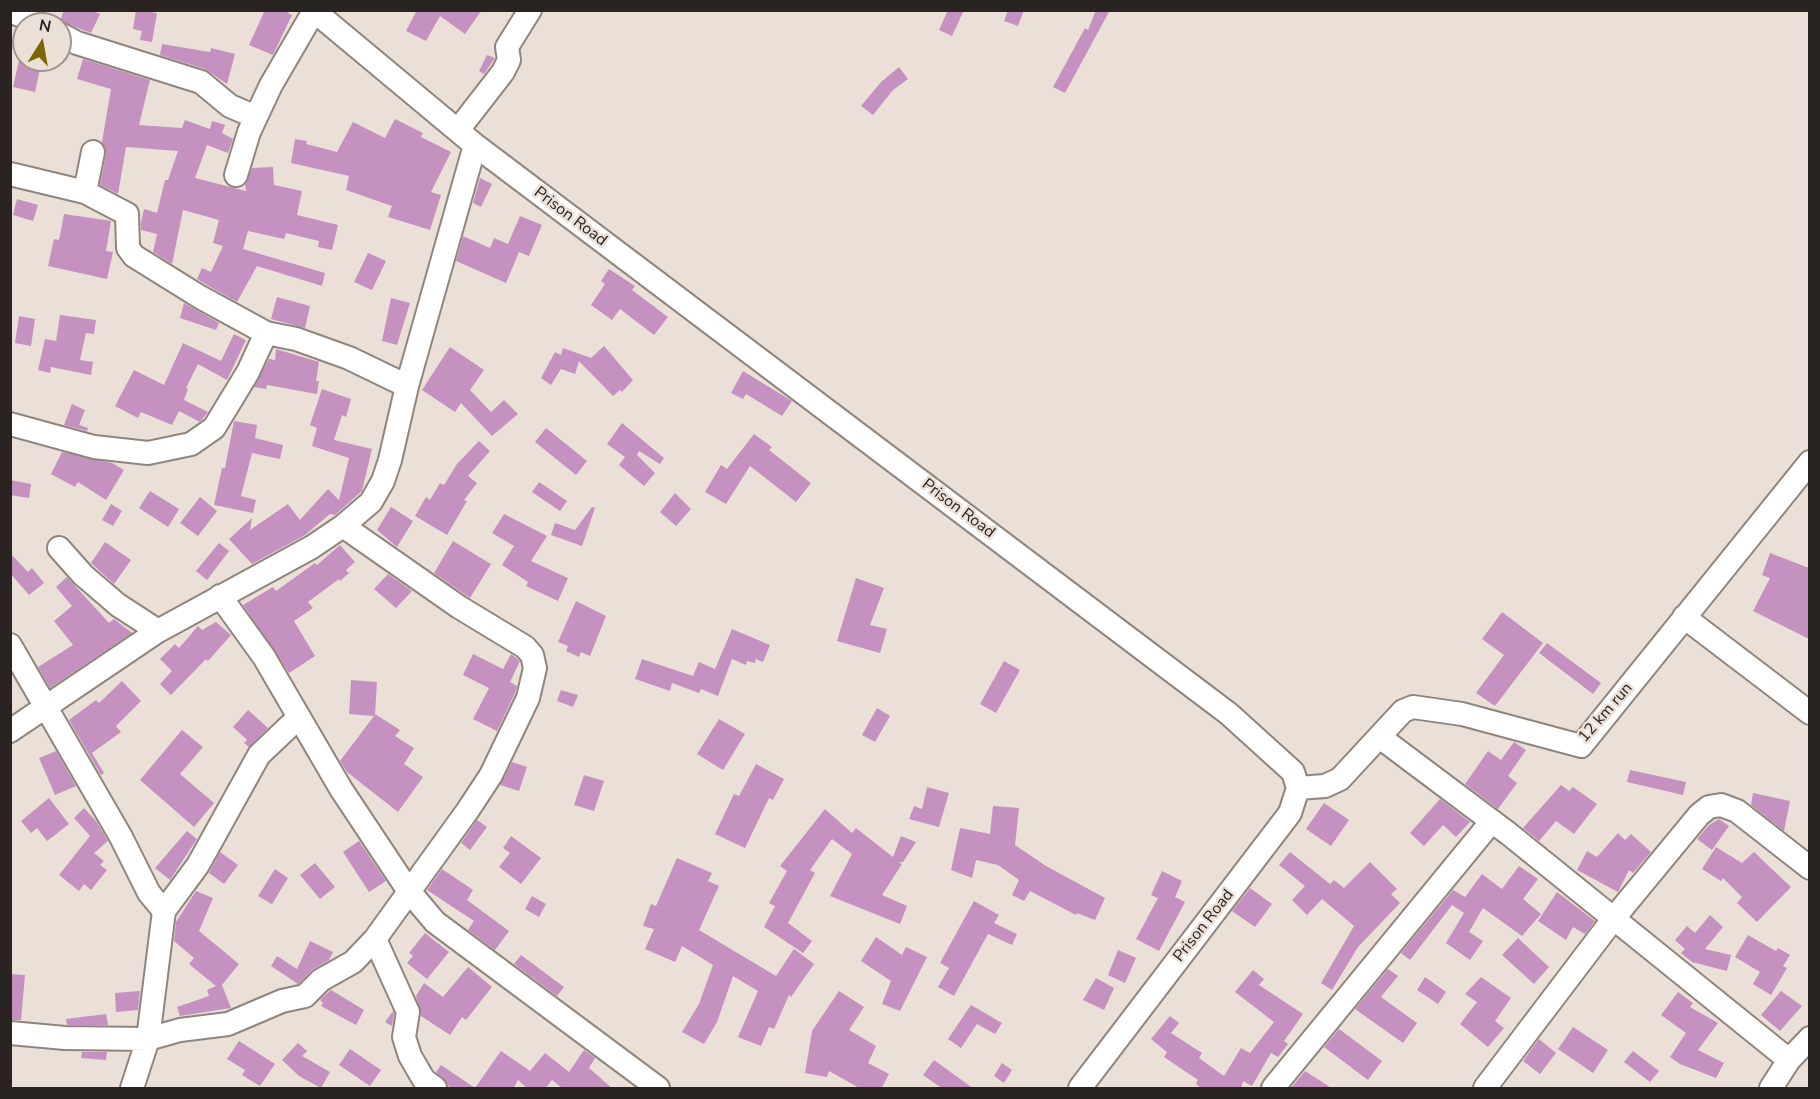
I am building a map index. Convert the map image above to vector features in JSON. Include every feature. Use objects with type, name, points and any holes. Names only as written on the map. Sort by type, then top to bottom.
[{"type":"street","points":[[458,130],[506,66],[509,60],[507,47],[530,10]]},
{"type":"street","points":[[236,175],[243,149],[271,85],[313,11]]},
{"type":"street","name":"Prison Road","points":[[313,11],[475,145],[1229,714],[1286,763],[1297,779],[1298,788],[1290,813],[1080,1089]]},
{"type":"street","points":[[72,39],[201,82],[230,106],[256,117]]},
{"type":"street","points":[[10,731],[158,631],[303,552],[343,526],[371,502],[383,481],[475,145]]},
{"type":"street","points":[[85,192],[93,152]]},
{"type":"street","points":[[10,174],[85,192],[127,214],[128,248],[134,256],[266,333],[296,339],[349,358],[408,386]]},
{"type":"street","points":[[10,424],[103,448],[148,453],[191,444],[214,428],[248,372],[266,333]]},
{"type":"street","name":"12 km run","points":[[1298,788],[1325,786],[1340,778],[1381,738],[1403,711],[1413,707],[1462,714],[1581,747],[1809,462]]},
{"type":"street","points":[[10,1033],[86,1039],[148,1039],[180,1030],[228,1024],[282,1001],[305,996],[321,980],[353,962],[375,939],[491,775],[528,698],[535,668],[532,655],[525,647],[459,607],[343,526]]},
{"type":"street","points":[[59,548],[83,575],[118,605],[158,631]]},
{"type":"street","points":[[220,596],[264,657],[298,718],[408,890],[442,930],[658,1089]]},
{"type":"street","points":[[1684,617],[1809,712]]},
{"type":"street","points":[[10,645],[130,854],[149,893],[164,911]]},
{"type":"street","points":[[132,1089],[148,1039],[164,911],[198,865],[259,755],[298,718]]},
{"type":"street","points":[[1381,738],[1492,821],[1789,1060]]},
{"type":"street","points":[[1485,1089],[1614,918],[1699,815],[1709,807],[1721,805],[1737,811],[1809,868]]},
{"type":"street","points":[[1273,1089],[1492,821]]},
{"type":"street","points":[[375,939],[408,1012],[404,1037],[410,1056],[424,1080],[435,1089]]},
{"type":"street","points":[[1771,1089],[1789,1060],[1809,1038]]},
{"type":"building","points":[[64,10],[90,10],[100,14],[91,33],[72,26],[72,12],[63,12]]},
{"type":"building","points":[[136,10],[157,13],[152,42],[140,40],[142,31],[133,29]]},
{"type":"building","points":[[265,10],[283,10],[292,15],[273,55],[249,45]]},
{"type":"building","points":[[417,10],[482,10],[465,34],[440,16],[426,41],[406,31]]},
{"type":"building","points":[[948,10],[964,10],[952,36],[939,30]]},
{"type":"building","points":[[1008,10],[1024,10],[1018,26],[1004,21]]},
{"type":"building","points":[[1096,10],[1110,10],[1065,93],[1053,87],[1085,28],[1088,30]]},
{"type":"building","points":[[162,44],[210,52],[211,48],[235,54],[227,84],[205,69],[160,55]]},
{"type":"building","points":[[487,55],[495,58],[484,74],[479,71]]},
{"type":"building","points":[[83,59],[150,80],[139,125],[182,128],[185,120],[210,129],[212,121],[225,125],[222,133],[233,139],[228,153],[207,145],[195,178],[246,191],[245,185],[252,168],[273,167],[274,185],[302,191],[297,215],[338,225],[332,250],[318,247],[319,241],[286,233],[284,239],[248,231],[243,249],[325,273],[322,286],[257,266],[237,302],[197,279],[202,268],[211,272],[223,246],[213,243],[219,220],[183,210],[172,264],[153,252],[157,234],[141,230],[144,209],[157,213],[165,180],[168,180],[178,151],[126,147],[118,194],[100,185],[106,154],[102,142],[111,89],[77,79]]},
{"type":"building","points":[[899,67],[908,79],[893,90],[873,115],[861,106],[881,82]]},
{"type":"building","points":[[16,72],[39,72],[35,92],[13,87]]},
{"type":"building","points":[[395,119],[423,133],[421,137],[451,152],[431,192],[441,195],[430,230],[388,217],[392,206],[346,190],[349,176],[291,163],[295,139],[337,152],[353,122],[385,138]]},
{"type":"building","points":[[480,178],[492,184],[481,207],[473,203]]},
{"type":"building","points":[[17,199],[38,205],[33,221],[13,215]]},
{"type":"building","points":[[64,214],[111,221],[106,251],[113,252],[107,279],[48,266],[54,239],[59,240]]},
{"type":"building","points":[[520,216],[542,225],[529,256],[519,252],[506,283],[456,261],[463,236],[490,248],[494,238],[508,244]]},
{"type":"building","points":[[368,253],[386,261],[372,290],[354,282]]},
{"type":"building","points":[[609,269],[635,286],[632,290],[668,317],[654,335],[620,309],[612,320],[591,305],[605,284],[601,281]]},
{"type":"building","points":[[277,297],[310,306],[305,328],[271,319]]},
{"type":"building","points":[[391,298],[410,303],[397,345],[382,341]]},
{"type":"building","points":[[184,303],[219,323],[216,330],[180,318]]},
{"type":"building","points":[[60,315],[96,320],[94,334],[86,333],[80,360],[93,362],[91,375],[51,367],[50,373],[38,370],[45,339],[56,341]]},
{"type":"building","points":[[19,316],[35,319],[31,346],[15,343]]},
{"type":"building","points":[[234,334],[246,340],[227,380],[198,364],[186,388],[188,389],[184,400],[208,412],[200,422],[179,411],[172,425],[141,412],[138,418],[115,406],[134,370],[164,385],[183,343],[221,361]]},
{"type":"building","points":[[604,346],[633,380],[622,392],[620,390],[613,396],[579,361],[575,374],[561,369],[551,385],[541,378],[555,352],[561,355],[563,348],[591,358]]},
{"type":"building","points":[[450,347],[484,370],[470,390],[491,412],[504,400],[518,414],[492,436],[461,403],[455,412],[422,390]]},
{"type":"building","points":[[276,349],[319,362],[316,381],[319,381],[317,394],[267,385],[266,389],[254,387],[269,359],[275,360]]},
{"type":"building","points":[[743,371],[792,401],[782,416],[746,394],[743,399],[731,393]]},
{"type":"building","points":[[322,389],[351,399],[346,417],[342,415],[334,440],[372,449],[362,491],[335,515],[330,514],[305,535],[252,564],[229,539],[252,518],[250,530],[288,504],[300,520],[328,489],[339,500],[349,458],[312,446],[317,428],[310,425]]},
{"type":"building","points":[[72,404],[85,410],[79,425],[88,428],[87,431],[64,425]]},
{"type":"building","points":[[234,421],[257,425],[255,438],[283,445],[280,459],[252,453],[241,496],[256,500],[253,513],[214,505],[222,468],[225,468]]},
{"type":"building","points":[[622,423],[664,458],[660,464],[639,451],[637,455],[655,473],[644,486],[619,465],[625,457],[607,444]]},
{"type":"building","points":[[546,428],[587,461],[576,475],[535,442]]},
{"type":"building","points":[[754,434],[772,447],[769,450],[811,483],[796,502],[750,466],[726,504],[705,492],[721,465],[727,469]]},
{"type":"building","points":[[479,441],[490,451],[468,476],[477,483],[464,500],[467,501],[447,535],[415,516],[426,497],[430,500],[440,483],[444,485],[457,464]]},
{"type":"building","points":[[62,452],[112,463],[124,470],[106,500],[78,482],[75,487],[51,474]]},
{"type":"building","points":[[10,480],[31,484],[29,498],[10,495]]},
{"type":"building","points":[[539,482],[567,501],[560,511],[532,492]]},
{"type":"building","points":[[150,491],[179,509],[168,527],[139,508]]},
{"type":"building","points":[[675,493],[691,509],[676,526],[660,512]]},
{"type":"building","points":[[200,497],[217,511],[198,536],[180,523]]},
{"type":"building","points":[[111,504],[122,511],[113,526],[102,520]]},
{"type":"building","points":[[391,507],[413,521],[397,547],[377,530]]},
{"type":"building","points":[[592,507],[595,508],[582,546],[551,535],[555,523],[575,530]]},
{"type":"building","points":[[504,514],[547,536],[531,561],[568,578],[558,601],[526,586],[528,582],[502,565],[514,546],[492,533]]},
{"type":"building","points":[[453,541],[491,564],[470,598],[434,573]]},
{"type":"building","points":[[105,542],[131,560],[114,584],[91,563]]},
{"type":"building","points":[[219,543],[229,551],[207,580],[196,571]]},
{"type":"building","points":[[340,545],[355,562],[346,570],[349,573],[340,581],[339,579],[308,602],[313,608],[294,621],[315,656],[289,673],[243,605],[273,587],[276,591],[315,563],[317,565]]},
{"type":"building","points":[[10,553],[28,572],[32,568],[44,583],[29,595],[10,573]]},
{"type":"building","points":[[1770,553],[1809,568],[1809,639],[1753,611],[1770,578],[1762,575]]},
{"type":"building","points":[[388,574],[412,591],[396,608],[374,589]]},
{"type":"building","points":[[67,577],[109,623],[114,619],[132,633],[50,688],[38,667],[73,645],[54,621],[72,606],[56,587]]},
{"type":"building","points":[[856,578],[884,588],[870,625],[887,629],[880,653],[837,641]]},
{"type":"building","points":[[576,601],[606,616],[590,656],[581,652],[579,657],[566,651],[568,646],[558,642]]},
{"type":"building","points":[[1502,612],[1543,643],[1495,706],[1476,693],[1504,655],[1482,639]]},
{"type":"building","points":[[216,622],[231,635],[208,661],[206,659],[171,695],[160,684],[172,671],[160,659],[175,644],[179,648],[198,626],[202,630]]},
{"type":"building","points":[[732,629],[770,645],[763,662],[756,659],[755,663],[747,661],[746,665],[732,659],[718,696],[701,689],[699,693],[672,683],[670,691],[635,679],[642,659],[693,676],[699,662],[715,669]]},
{"type":"building","points":[[1547,643],[1601,683],[1593,694],[1539,653]]},
{"type":"building","points":[[473,654],[503,669],[511,654],[520,661],[510,682],[517,686],[515,693],[497,731],[473,719],[489,688],[463,675]]},
{"type":"building","points":[[1004,661],[1020,670],[996,713],[980,704]]},
{"type":"building","points":[[351,680],[377,682],[375,714],[400,730],[395,736],[414,748],[404,764],[423,777],[398,812],[347,772],[340,761],[374,716],[349,714]]},
{"type":"building","points":[[122,681],[141,701],[116,726],[121,732],[92,753],[104,773],[101,775],[69,720],[96,700],[99,703]]},
{"type":"building","points":[[561,690],[578,695],[573,707],[557,701]]},
{"type":"building","points":[[877,708],[890,716],[875,742],[862,735]]},
{"type":"building","points":[[248,710],[268,728],[249,747],[244,743],[247,740],[233,727]]},
{"type":"building","points":[[719,719],[745,734],[723,770],[697,754]]},
{"type":"building","points":[[182,730],[203,747],[180,774],[214,803],[194,827],[140,780]]},
{"type":"building","points":[[1514,742],[1526,750],[1508,776],[1517,783],[1498,809],[1465,784],[1488,751],[1501,760]]},
{"type":"building","points":[[56,751],[76,786],[55,795],[39,758]]},
{"type":"building","points":[[512,762],[527,767],[519,791],[500,785]]},
{"type":"building","points":[[756,764],[784,779],[773,800],[769,798],[745,848],[715,834],[734,794],[739,796]]},
{"type":"building","points":[[1630,770],[1686,782],[1683,795],[1627,782]]},
{"type":"building","points":[[584,775],[604,781],[594,811],[574,805]]},
{"type":"building","points":[[1561,785],[1569,791],[1573,787],[1597,804],[1574,834],[1556,821],[1539,841],[1523,828]]},
{"type":"building","points":[[927,787],[949,793],[939,827],[909,819],[914,806],[922,809]]},
{"type":"building","points":[[1753,793],[1790,801],[1784,831],[1751,805]]},
{"type":"building","points":[[49,798],[69,824],[47,841],[37,828],[31,833],[21,821]]},
{"type":"building","points":[[1440,799],[1470,822],[1456,837],[1443,825],[1424,846],[1410,833]]},
{"type":"building","points":[[1324,803],[1349,820],[1331,846],[1306,829]]},
{"type":"building","points":[[993,806],[1019,808],[1015,845],[1046,866],[1105,898],[1095,920],[1077,913],[1076,915],[1030,891],[1024,901],[1012,895],[1019,880],[998,865],[976,860],[972,878],[951,870],[960,828],[990,834]]},
{"type":"building","points":[[84,808],[96,821],[108,841],[94,853],[104,861],[100,865],[107,870],[91,890],[84,884],[79,891],[59,875],[90,836],[74,818]]},
{"type":"building","points":[[825,809],[852,833],[856,828],[893,857],[901,836],[916,842],[903,862],[899,862],[902,864],[882,895],[907,906],[900,924],[830,896],[852,854],[832,839],[810,870],[815,873],[788,923],[812,941],[803,953],[764,927],[775,906],[769,903],[787,871],[780,866]]},
{"type":"building","points":[[1719,819],[1729,826],[1712,850],[1697,839],[1709,825]]},
{"type":"building","points":[[477,820],[487,827],[470,850],[461,843]]},
{"type":"building","points":[[187,831],[197,839],[170,880],[155,868]]},
{"type":"building","points":[[1618,833],[1625,840],[1631,834],[1651,852],[1633,873],[1629,870],[1618,892],[1577,870],[1587,851],[1597,857]]},
{"type":"building","points":[[511,836],[541,858],[521,884],[499,867],[510,853],[503,848]]},
{"type":"building","points":[[359,841],[386,881],[369,892],[343,852]]},
{"type":"building","points":[[1716,847],[1742,863],[1754,852],[1791,887],[1757,922],[1737,903],[1742,897],[1723,878],[1721,881],[1702,869]]},
{"type":"building","points":[[220,852],[238,865],[224,884],[209,873]]},
{"type":"building","points":[[1290,852],[1330,884],[1334,880],[1344,888],[1370,862],[1397,889],[1391,894],[1400,903],[1358,947],[1332,990],[1321,983],[1354,926],[1322,899],[1307,915],[1292,900],[1305,886],[1279,865]]},
{"type":"building","points":[[677,858],[712,873],[708,881],[719,886],[699,930],[776,976],[794,949],[814,964],[791,997],[789,995],[774,1029],[769,1027],[761,1046],[738,1037],[758,991],[733,976],[717,1022],[704,1044],[682,1032],[699,1004],[713,965],[682,946],[675,962],[645,949],[654,929],[643,926],[651,904],[656,906]]},
{"type":"building","points":[[315,863],[335,887],[320,899],[300,875]]},
{"type":"building","points":[[1519,866],[1538,879],[1523,899],[1541,914],[1522,936],[1483,908],[1469,932],[1483,941],[1470,960],[1446,943],[1464,913],[1452,905],[1410,960],[1401,953],[1453,890],[1465,897],[1482,874],[1502,889]]},
{"type":"building","points":[[275,869],[288,878],[272,904],[258,896]]},
{"type":"building","points":[[442,869],[473,890],[467,900],[509,931],[495,950],[468,930],[474,921],[427,890]]},
{"type":"building","points":[[1162,871],[1182,881],[1175,897],[1185,902],[1159,951],[1136,939],[1158,898],[1151,895]]},
{"type":"building","points":[[1250,888],[1272,904],[1255,927],[1232,911]]},
{"type":"building","points":[[196,891],[213,898],[199,931],[239,964],[222,985],[231,1008],[180,1016],[177,1007],[209,996],[207,990],[216,986],[189,964],[194,958],[174,941],[176,922]]},
{"type":"building","points":[[1557,892],[1595,921],[1585,934],[1573,927],[1566,940],[1538,921]]},
{"type":"building","points":[[532,896],[546,904],[539,917],[525,909]]},
{"type":"building","points":[[974,901],[999,915],[994,923],[1017,934],[1012,945],[988,934],[954,996],[938,987],[949,968],[940,963]]},
{"type":"building","points":[[1710,915],[1723,927],[1705,949],[1731,955],[1727,971],[1692,962],[1681,953],[1685,949],[1675,940],[1687,926],[1695,933]]},
{"type":"building","points":[[425,933],[449,952],[427,979],[407,963],[413,956],[409,953]]},
{"type":"building","points":[[1748,935],[1776,951],[1778,948],[1790,955],[1783,966],[1787,968],[1771,995],[1753,984],[1760,972],[1735,957]]},
{"type":"building","points":[[876,937],[902,955],[906,947],[927,957],[900,1011],[882,1004],[891,981],[861,961]]},
{"type":"building","points":[[1518,938],[1549,967],[1534,984],[1502,955]]},
{"type":"building","points":[[310,941],[333,952],[329,960],[312,970],[298,984],[271,966],[277,956],[297,969]]},
{"type":"building","points":[[1118,950],[1136,958],[1125,983],[1108,975]]},
{"type":"building","points":[[521,955],[564,987],[557,996],[514,964]]},
{"type":"building","points":[[468,967],[492,987],[466,1020],[462,1017],[450,1035],[421,1016],[416,996],[424,983],[443,997]]},
{"type":"building","points":[[1388,969],[1398,976],[1381,997],[1417,1023],[1403,1043],[1355,1009]]},
{"type":"building","points":[[1253,970],[1264,979],[1259,985],[1303,1014],[1284,1041],[1288,1044],[1278,1057],[1271,1053],[1252,1086],[1243,1081],[1241,1089],[1202,1089],[1196,1084],[1198,1080],[1164,1057],[1167,1052],[1151,1039],[1170,1016],[1179,1023],[1171,1033],[1202,1053],[1199,1058],[1224,1076],[1241,1048],[1250,1053],[1274,1022],[1235,992]]},
{"type":"building","points":[[10,974],[25,975],[21,1020],[10,1020]]},
{"type":"building","points":[[1425,977],[1446,992],[1438,1004],[1417,990]]},
{"type":"building","points":[[1481,977],[1511,998],[1495,1021],[1504,1028],[1488,1047],[1460,1024],[1477,1002],[1465,994]]},
{"type":"building","points":[[1096,978],[1114,988],[1104,1010],[1083,1000]]},
{"type":"building","points":[[331,990],[364,1010],[356,1025],[321,1006],[323,1003],[320,1000]]},
{"type":"building","points":[[140,991],[138,1010],[116,1012],[115,993]]},
{"type":"building","points":[[839,991],[864,1007],[849,1030],[876,1046],[868,1063],[889,1074],[881,1089],[861,1089],[829,1071],[827,1077],[805,1073],[812,1031]]},
{"type":"building","points":[[1781,991],[1802,1006],[1780,1031],[1761,1015]]},
{"type":"building","points":[[1678,992],[1693,1003],[1690,1007],[1718,1023],[1698,1050],[1724,1063],[1716,1078],[1680,1064],[1670,1057],[1686,1033],[1661,1015]]},
{"type":"building","points":[[971,1005],[1002,1023],[995,1034],[977,1024],[961,1048],[948,1039]]},
{"type":"building","points":[[393,1011],[394,1014],[392,1026],[385,1022]]},
{"type":"building","points":[[106,1014],[108,1025],[67,1025],[66,1019]]},
{"type":"building","points":[[1573,1027],[1608,1050],[1593,1073],[1558,1049]]},
{"type":"building","points":[[1339,1029],[1382,1061],[1368,1080],[1324,1047]]},
{"type":"building","points":[[1539,1039],[1556,1053],[1540,1074],[1523,1061]]},
{"type":"building","points":[[239,1041],[275,1064],[260,1086],[242,1075],[245,1070],[227,1059]]},
{"type":"building","points":[[298,1043],[307,1051],[302,1056],[330,1072],[321,1088],[299,1076],[282,1060]]},
{"type":"building","points":[[350,1049],[381,1070],[370,1086],[339,1065]]},
{"type":"building","points":[[584,1050],[595,1058],[589,1068],[613,1089],[563,1089],[552,1080],[545,1089],[528,1089],[518,1080],[513,1089],[451,1089],[436,1072],[441,1065],[475,1088],[501,1051],[530,1071],[545,1053],[569,1072]]},
{"type":"building","points":[[1633,1051],[1659,1071],[1650,1082],[1624,1062]]},
{"type":"building","points":[[82,1052],[107,1052],[106,1060],[81,1058]]},
{"type":"building","points":[[934,1060],[974,1089],[943,1089],[923,1075]]},
{"type":"building","points":[[1002,1063],[1012,1070],[1004,1083],[994,1076]]},
{"type":"building","points":[[1305,1071],[1333,1089],[1290,1089]]}]
